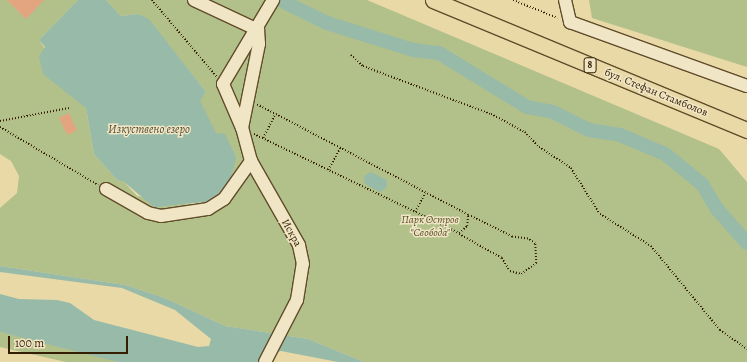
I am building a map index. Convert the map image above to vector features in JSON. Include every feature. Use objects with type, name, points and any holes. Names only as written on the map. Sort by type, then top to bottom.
[{"type":"main road","name":"бул. Стефан Стамболов","points":[[433,0],[747,130]]},
{"type":"street","points":[[194,0],[258,30]]},
{"type":"street","points":[[223,84],[234,60],[258,30],[273,0]]},
{"type":"street","points":[[565,0],[570,22],[747,86]]},
{"type":"street","points":[[242,128],[249,100],[258,30]]},
{"type":"street","name":"Искра","points":[[223,84],[242,128],[251,161],[299,245],[303,264],[297,300],[265,362]]},
{"type":"street","points":[[106,189],[148,213],[161,216],[208,209],[224,199],[251,161]]},
{"type":"path","points":[[152,0],[223,84]]},
{"type":"path","points":[[513,0],[570,22]]},
{"type":"path","points":[[350,55],[363,66],[491,114],[525,132],[539,147],[571,168],[600,214],[651,246],[720,330],[747,349]]},
{"type":"path","points":[[242,128],[459,233],[502,258],[510,271],[521,274],[536,263],[535,244],[528,239],[512,237],[249,100]]},
{"type":"path","points":[[0,121],[69,108]]},
{"type":"path","points":[[263,138],[275,114]]},
{"type":"path","points":[[0,127],[106,189]]},
{"type":"path","points":[[328,170],[340,148]]},
{"type":"path","points":[[415,212],[426,192]]},
{"type":"path","points":[[459,233],[467,226],[468,215]]},
{"type":"green space","name":"Парк Остров \"Свобода\"","points":[[0,0],[78,0],[39,40],[86,108],[94,154],[117,180],[124,182],[137,196],[191,205],[205,202],[217,195],[231,177],[199,101],[206,92],[149,20],[138,14],[121,16],[106,0],[367,0],[719,149],[747,182],[747,362],[364,362],[308,339],[225,326],[165,298],[125,285],[0,266],[0,208],[17,193],[19,176],[11,161],[0,154]]},
{"type":"green space","points":[[589,0],[747,0],[747,67],[592,18]]},
{"type":"green space","points":[[0,332],[107,357],[118,362],[66,362],[0,347]]},
{"type":"water","name":"Изкуствено езеро","points":[[78,0],[106,0],[121,16],[138,14],[149,19],[206,92],[200,101],[216,133],[225,134],[236,157],[231,178],[217,195],[205,202],[154,207],[124,182],[117,180],[94,154],[86,108],[43,74],[39,56],[45,47],[39,40]]},
{"type":"water","points":[[371,172],[387,180],[387,187],[380,192],[365,184],[364,176]]},
{"type":"water","points":[[0,266],[125,285],[165,298],[225,326],[308,339],[364,362],[338,362],[281,351],[276,352],[269,362],[118,362],[0,332],[0,294],[19,299],[57,300],[70,303],[94,320],[198,347],[209,346],[211,339],[175,310],[122,288],[0,272]]},
{"type":"building","points":[[7,0],[44,0],[26,19]]},
{"type":"building","points":[[69,113],[77,130],[67,135],[59,118]]},
{"type":"waterway","points":[[280,0],[327,23],[413,50],[439,53],[527,107],[553,112],[589,130],[620,135],[665,154],[702,184],[717,209],[747,243]]}]
